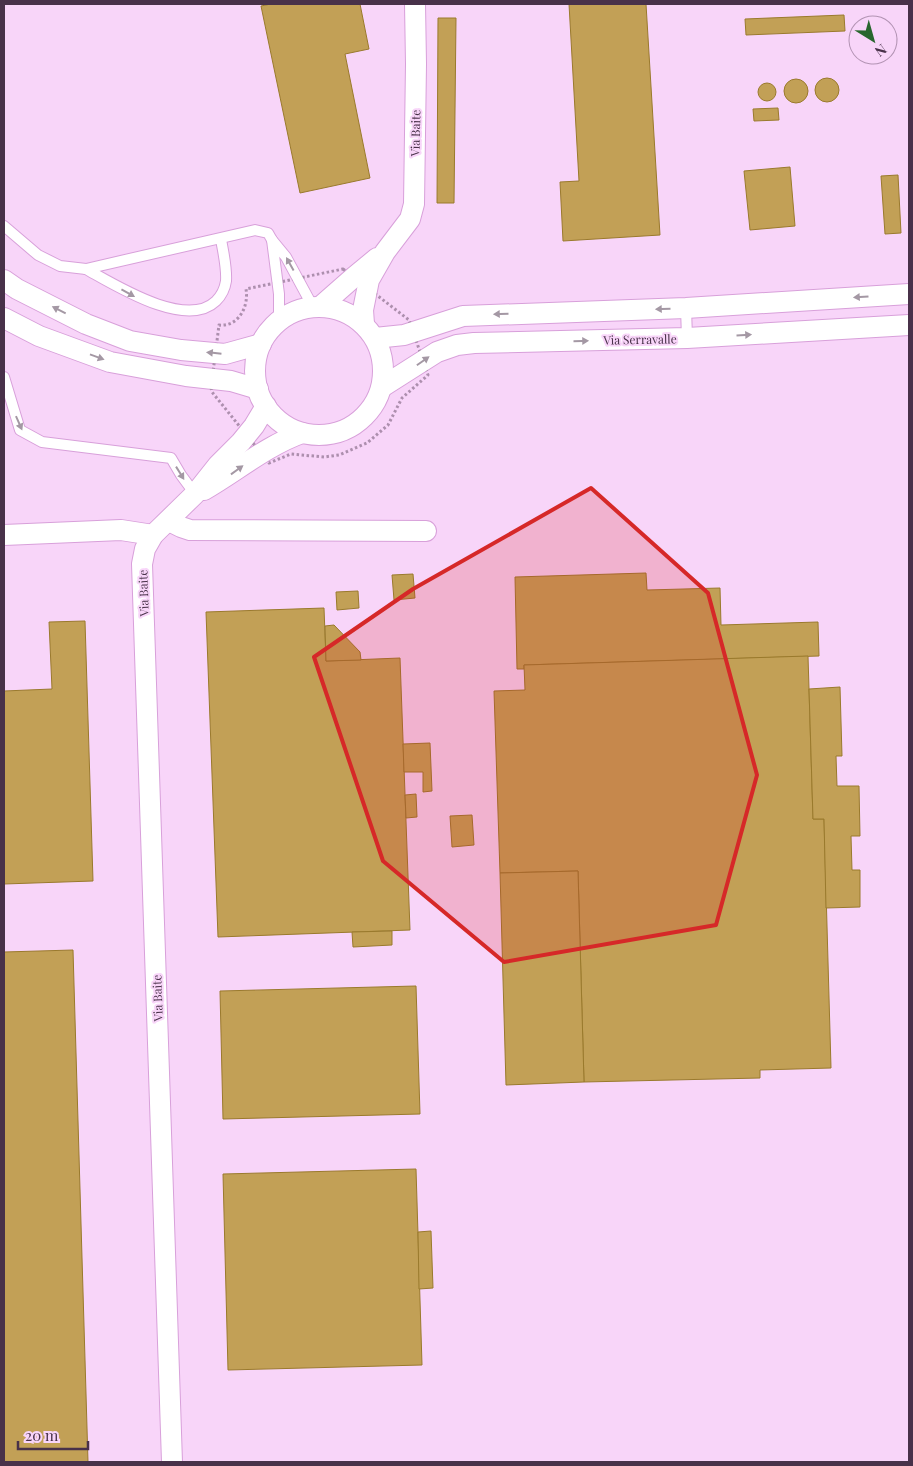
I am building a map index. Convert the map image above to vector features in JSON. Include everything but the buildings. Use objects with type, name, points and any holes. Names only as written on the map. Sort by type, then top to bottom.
[{"type":"street","name":"Via Baite","points":[[317,306],[361,282],[410,219],[414,204],[415,4]]},
{"type":"street","points":[[4,280],[17,289],[86,324],[130,341],[181,350],[225,354],[261,344]]},
{"type":"street","points":[[361,282],[363,310],[370,331],[382,354],[384,370],[382,387],[373,406],[360,421],[342,431],[322,435],[302,433],[288,427],[275,418],[262,398],[255,374],[256,359],[261,344],[279,320],[295,311],[317,306],[337,308],[370,331],[404,335],[463,316],[686,308],[909,294]]},
{"type":"street","points":[[4,318],[39,336],[110,362],[186,376],[231,381],[262,398]]},
{"type":"street","name":"Via Serravalle","points":[[382,387],[437,352],[457,345],[474,343],[687,338],[909,325]]},
{"type":"street","name":"Via Baite","points":[[172,1462],[142,564],[145,550],[153,535],[195,494],[218,465],[247,435],[261,416],[262,398]]},
{"type":"street","name":"Via Baite","points":[[195,494],[229,476],[260,453],[302,433]]},
{"type":"street","points":[[168,520],[190,530],[426,531]]},
{"type":"street","points":[[4,535],[121,530],[153,535]]},
{"type":"lane","points":[[4,226],[38,255],[60,266],[86,269],[255,230],[268,233],[286,257],[317,306]]},
{"type":"lane","points":[[86,269],[137,297],[170,308],[194,312],[209,308],[220,297],[226,282],[221,239]]},
{"type":"lane","points":[[272,240],[279,320]]},
{"type":"lane","points":[[686,308],[687,338]]},
{"type":"lane","points":[[4,377],[20,430],[42,442],[171,458],[195,494]]},
{"type":"path","points":[[343,269],[361,282],[409,320],[428,375],[402,398],[388,425],[367,443],[324,458],[291,454],[269,463],[212,392],[219,325],[231,322],[246,308],[248,299],[246,289],[298,278],[343,269]]},
{"type":"highlighted area","points":[[591,488],[708,593],[757,775],[716,925],[504,962],[383,861],[314,657],[413,589]]}]
